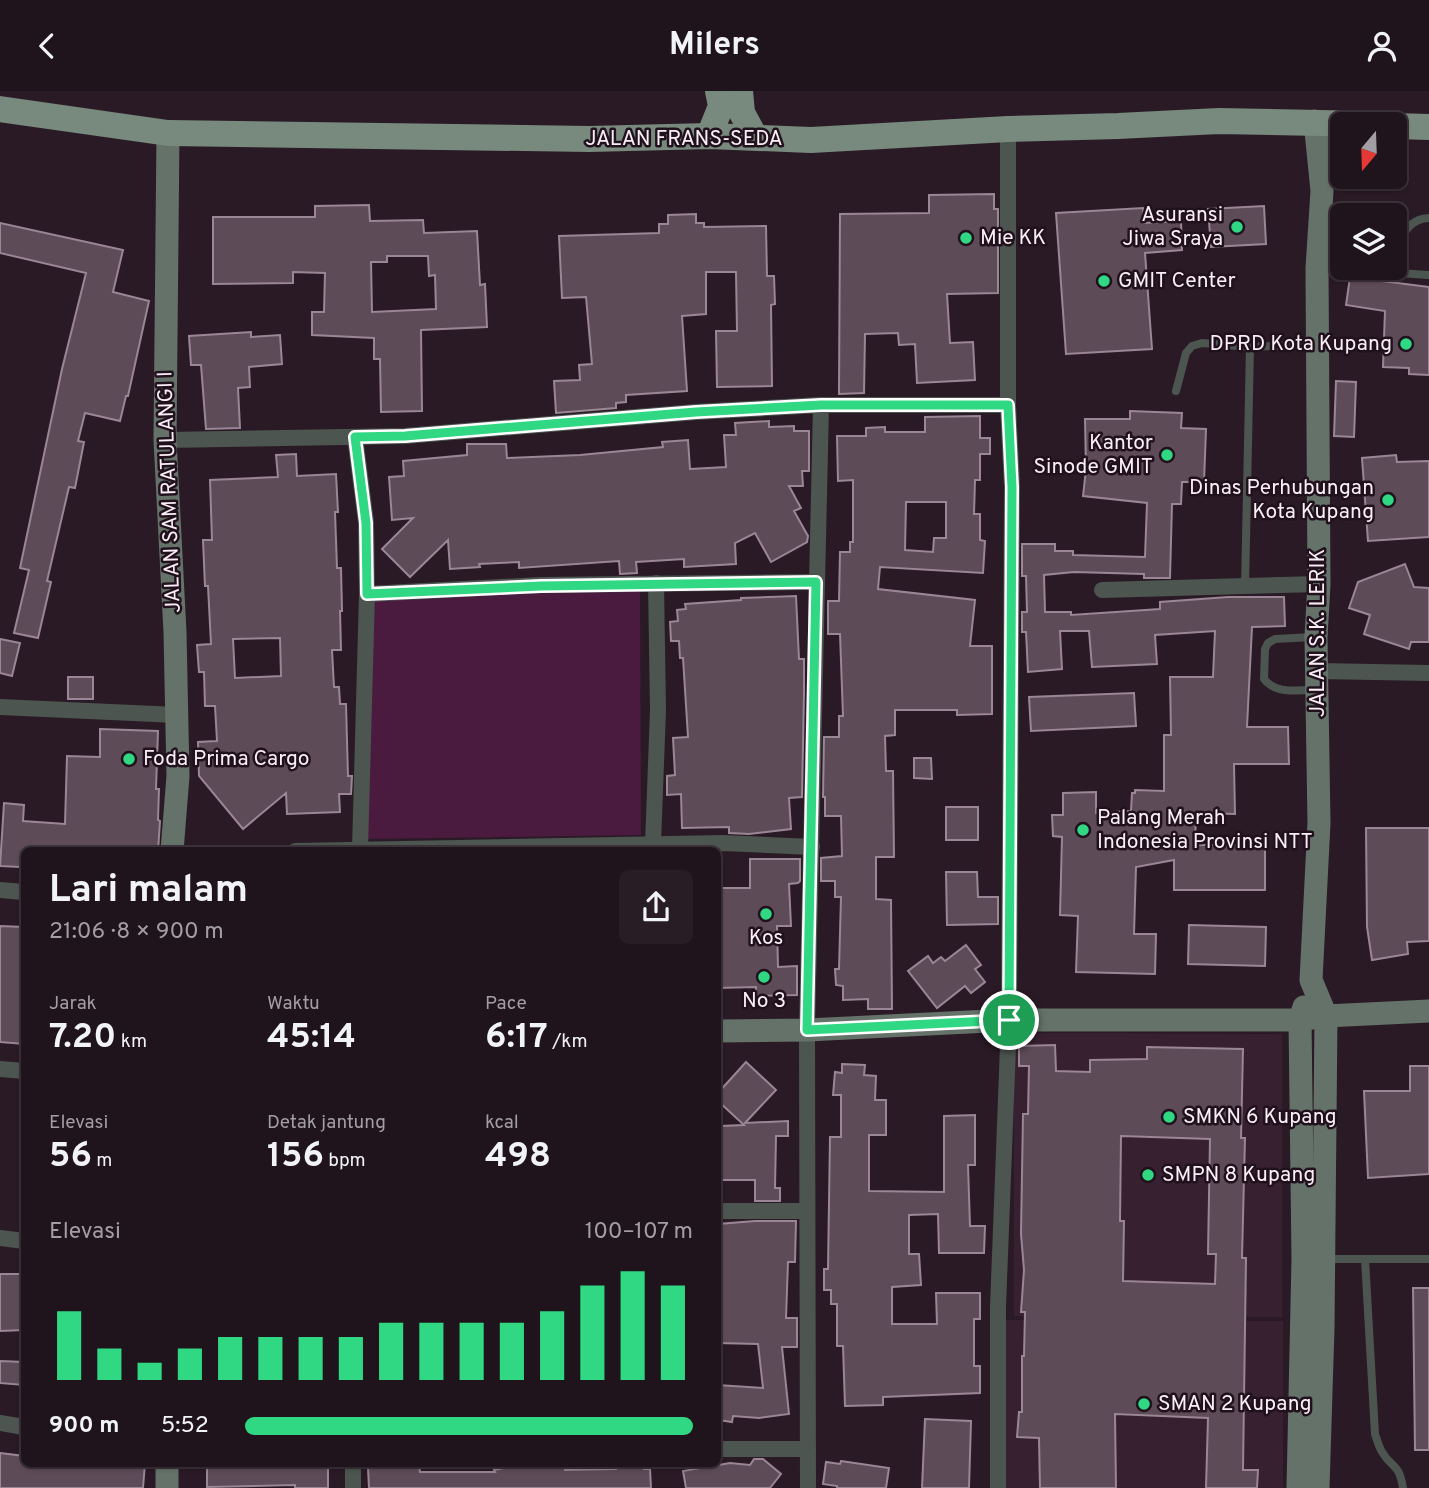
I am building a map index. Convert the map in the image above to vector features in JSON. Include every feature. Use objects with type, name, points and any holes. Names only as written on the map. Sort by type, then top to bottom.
[{"type":"main road","points":[[709,137],[721,106],[718,91]]},
{"type":"main road","points":[[740,91],[742,113],[755,137]]},
{"type":"main road","name":"JALAN FRANS-SEDA","points":[[0,109],[168,133],[589,139],[755,137],[811,140],[1008,128],[1219,121],[1330,122]]},
{"type":"main road","name":"JALAN S.K. LERIK","points":[[1315,121],[1322,191],[1317,268],[1319,584],[1316,637],[1319,823],[1311,980],[1325,1016]]},
{"type":"main road","points":[[1407,126],[1429,127]]},
{"type":"main road","name":"JALAN SAM RATULANGI I","points":[[168,133],[165,440],[177,715],[177,776],[172,847]]},
{"type":"main road","points":[[1311,980],[1300,1020],[1313,1259]]},
{"type":"main road","points":[[721,1031],[807,1030],[1009,1020],[1300,1020],[1325,1016],[1429,1011]]},
{"type":"main road","points":[[1298,1488],[1310,1392],[1313,1259],[1325,1016]]},
{"type":"main road","points":[[1310,1392],[1318,1488]]},
{"type":"main road","points":[[167,1467],[167,1488]]},
{"type":"street","points":[[998,1488],[998,1307],[1009,1020],[1012,487],[1008,405],[1008,128]]},
{"type":"street","points":[[165,440],[405,436],[696,412],[821,405],[1008,405]]},
{"type":"street","points":[[808,1488],[807,1030],[821,405]]},
{"type":"street","points":[[355,437],[366,523],[367,594],[360,847]]},
{"type":"street","points":[[367,594],[656,583],[816,582]]},
{"type":"street","points":[[653,844],[658,709],[656,583]]},
{"type":"street","points":[[1102,590],[1319,584]]},
{"type":"street","points":[[1318,680],[1429,673]]},
{"type":"street","points":[[0,707],[177,715]]},
{"type":"street","points":[[477,847],[723,843],[812,847]]},
{"type":"street","points":[[0,890],[21,892]]},
{"type":"street","points":[[0,1069],[21,1070]]},
{"type":"street","points":[[721,1211],[807,1211]]},
{"type":"street","points":[[0,1238],[21,1241]]},
{"type":"street","points":[[0,1423],[21,1426]]},
{"type":"street","points":[[721,1449],[808,1449]]},
{"type":"street","points":[[353,1467],[353,1488]]},
{"type":"lane","points":[[1407,230],[1422,218],[1429,218]]},
{"type":"lane","points":[[1317,268],[1330,268]]},
{"type":"lane","points":[[1407,272],[1429,275]]},
{"type":"lane","points":[[1176,391],[1186,353],[1192,345],[1202,343],[1250,347],[1317,344]]},
{"type":"lane","points":[[1245,587],[1250,347]]},
{"type":"lane","points":[[1316,637],[1275,639],[1268,643],[1264,680],[1271,686],[1295,691],[1318,680]]},
{"type":"lane","points":[[1313,1259],[1429,1259]]},
{"type":"lane","points":[[1365,1259],[1375,1434],[1382,1453],[1401,1474],[1403,1488]]},
{"type":"shaded area","points":[[640,584],[641,835],[363,839],[360,597]]},
{"type":"shaded area","name":"SMPN 8 Kupang","points":[[1014,1033],[1282,1034],[1282,1317],[1014,1316]]},
{"type":"shaded area","name":"SMAN 2 Kupang","points":[[1005,1320],[1283,1321],[1283,1488],[1005,1488]]},
{"type":"building","points":[[994,194],[994,209],[998,209],[998,293],[947,294],[950,343],[973,342],[975,380],[917,383],[915,344],[899,345],[898,333],[865,334],[864,393],[839,394],[840,214],[929,213],[929,195]]},
{"type":"building","points":[[369,205],[370,221],[423,220],[424,233],[477,231],[480,285],[485,284],[487,327],[421,330],[422,411],[381,412],[380,359],[374,359],[374,338],[312,335],[312,312],[324,312],[325,273],[293,272],[293,283],[213,284],[213,217],[315,217],[315,206]],"holes":[[[387,256],[428,256],[429,276],[435,275],[436,309],[372,312],[371,262],[387,262]]]},
{"type":"building","name":"Asuransi Jiwa Sraya","points":[[1264,206],[1266,244],[1211,247],[1208,209]]},
{"type":"building","name":"GMIT Center","points":[[1143,208],[1144,223],[1181,221],[1182,250],[1145,253],[1152,349],[1066,354],[1056,213]]},
{"type":"building","points":[[696,214],[696,223],[704,223],[704,227],[766,226],[767,276],[774,276],[775,304],[771,305],[772,386],[717,387],[716,331],[737,331],[736,272],[706,272],[706,314],[682,316],[687,391],[626,395],[626,402],[616,403],[616,408],[556,413],[554,381],[580,380],[579,365],[592,364],[586,297],[562,298],[559,236],[659,233],[659,224],[668,224],[668,215]]},
{"type":"building","points":[[0,223],[123,250],[113,292],[149,301],[120,421],[85,413],[78,441],[84,442],[75,488],[69,487],[47,581],[51,582],[38,638],[14,633],[29,570],[20,568],[62,369],[86,273],[0,253]]},
{"type":"building","points":[[1350,280],[1374,280],[1429,287],[1429,375],[1409,374],[1409,368],[1383,367],[1385,311],[1346,305]]},
{"type":"building","points":[[251,332],[251,337],[280,335],[282,364],[249,367],[250,387],[238,388],[240,428],[206,429],[201,365],[191,365],[189,336]]},
{"type":"building","points":[[1336,381],[1356,382],[1354,437],[1334,436]]},
{"type":"building","points":[[1130,411],[1182,413],[1181,428],[1206,429],[1204,482],[1182,482],[1181,504],[1172,504],[1170,578],[1144,578],[1144,574],[1074,572],[1044,575],[1045,612],[1071,612],[1071,615],[1160,609],[1160,602],[1228,597],[1284,597],[1285,626],[1252,627],[1247,727],[1288,727],[1289,764],[1234,764],[1235,814],[1196,813],[1195,845],[1265,845],[1265,890],[1174,890],[1174,860],[1136,867],[1134,934],[1156,934],[1155,974],[1076,972],[1078,916],[1060,915],[1062,837],[1053,836],[1052,815],[1063,815],[1063,793],[1096,792],[1096,813],[1131,811],[1132,793],[1135,793],[1135,790],[1164,791],[1164,735],[1171,735],[1170,677],[1213,677],[1215,631],[1155,635],[1157,664],[1092,667],[1089,631],[1060,631],[1062,669],[1028,672],[1026,632],[1022,632],[1022,612],[1027,612],[1026,576],[1022,576],[1022,544],[1055,544],[1055,551],[1073,551],[1073,555],[1145,557],[1147,503],[1083,496],[1086,469],[1085,419],[1130,419]]},
{"type":"building","points":[[980,416],[980,438],[990,438],[990,454],[980,454],[980,480],[975,480],[974,514],[980,514],[980,540],[985,541],[983,573],[880,567],[878,589],[975,600],[970,646],[992,646],[992,714],[957,715],[957,710],[895,710],[895,735],[885,736],[886,771],[893,771],[894,857],[876,857],[876,899],[891,900],[892,1009],[868,1009],[868,999],[843,1000],[843,986],[836,985],[841,897],[835,897],[835,881],[821,881],[821,858],[842,856],[841,816],[825,816],[823,797],[824,737],[839,737],[839,716],[843,716],[840,634],[828,634],[828,601],[839,601],[840,552],[850,552],[850,542],[853,542],[853,480],[838,481],[837,436],[866,436],[866,428],[885,427],[885,432],[925,432],[925,417]],"holes":[[[906,502],[946,502],[946,538],[934,538],[933,552],[905,550]]]},
{"type":"building","points":[[769,421],[769,427],[794,426],[794,431],[809,431],[809,471],[802,471],[803,486],[789,486],[801,508],[794,511],[808,536],[807,542],[771,562],[755,533],[735,543],[736,564],[684,567],[684,559],[636,562],[637,573],[620,574],[619,561],[519,568],[519,562],[450,569],[448,540],[410,577],[382,549],[413,518],[392,520],[389,477],[404,476],[403,461],[467,455],[467,444],[506,444],[507,458],[580,455],[663,447],[662,442],[688,440],[690,469],[726,467],[724,435],[736,435],[735,423]]},
{"type":"building","points":[[296,454],[297,476],[336,474],[337,568],[341,568],[342,611],[341,650],[332,650],[334,687],[339,687],[340,704],[346,704],[351,794],[339,794],[340,812],[287,814],[286,793],[243,829],[199,776],[198,742],[217,741],[215,706],[205,706],[204,672],[199,672],[197,645],[211,644],[203,540],[212,540],[210,480],[278,477],[276,455]],"holes":[[[280,638],[281,676],[235,678],[233,639]]]},
{"type":"building","name":"Dinas Perhubungan Kota Kupang","points":[[1396,455],[1397,462],[1429,461],[1429,537],[1368,541],[1362,458]]},
{"type":"building","points":[[1405,564],[1414,587],[1429,588],[1429,642],[1411,642],[1409,649],[1364,634],[1370,615],[1349,608],[1358,582]]},
{"type":"building","points":[[796,596],[799,659],[804,659],[802,797],[789,798],[791,829],[749,834],[729,833],[729,827],[682,828],[681,794],[667,795],[667,776],[675,775],[673,738],[688,737],[683,658],[680,658],[679,641],[671,641],[670,622],[678,621],[677,610],[686,609],[685,604]]},
{"type":"building","points":[[0,639],[20,643],[12,676],[0,673]]},
{"type":"building","points":[[68,677],[93,677],[93,699],[68,699]]},
{"type":"building","points":[[1134,693],[1136,726],[1031,731],[1029,697]]},
{"type":"building","points":[[100,729],[158,731],[156,789],[159,789],[158,847],[21,847],[20,867],[0,866],[4,803],[24,805],[23,821],[65,824],[67,756],[100,757]]},
{"type":"building","points":[[914,758],[931,758],[932,779],[914,778]]},
{"type":"building","points":[[946,807],[978,807],[978,840],[946,840]]},
{"type":"building","points":[[1366,828],[1429,828],[1429,941],[1407,942],[1408,954],[1372,960],[1367,927]]},
{"type":"building","points":[[750,859],[800,859],[800,881],[789,884],[791,926],[777,926],[778,967],[797,966],[797,995],[756,996],[756,987],[721,988],[721,888],[750,888]]},
{"type":"building","points":[[946,872],[977,872],[978,897],[998,897],[998,924],[947,925]]},
{"type":"building","points":[[1189,925],[1266,927],[1265,966],[1188,964]]},
{"type":"building","points":[[0,926],[21,927],[21,1044],[0,1042]]},
{"type":"building","points":[[966,945],[981,965],[975,969],[985,982],[971,993],[965,986],[937,1008],[908,971],[928,956],[933,963],[941,957],[945,961]]},
{"type":"building","points":[[1055,1045],[1056,1071],[1090,1072],[1090,1060],[1147,1059],[1147,1047],[1243,1049],[1241,1138],[1245,1138],[1242,1258],[1246,1258],[1243,1470],[1258,1470],[1257,1488],[1206,1488],[1208,1418],[1115,1414],[1116,1488],[1040,1488],[1039,1438],[1017,1437],[1019,1412],[1022,1412],[1025,1312],[1021,1312],[1024,1270],[1021,1234],[1023,1114],[1028,1114],[1029,1066],[1019,1066],[1019,1046]],"holes":[[[1121,1136],[1210,1139],[1208,1254],[1216,1254],[1215,1284],[1123,1281],[1124,1221],[1120,1221]]]},
{"type":"building","points":[[746,1062],[776,1090],[745,1123],[788,1121],[788,1136],[776,1136],[775,1188],[780,1188],[780,1201],[755,1201],[755,1180],[721,1180],[721,1126],[744,1125],[721,1104],[721,1090]]},
{"type":"building","points":[[842,1064],[865,1065],[864,1075],[876,1076],[875,1100],[886,1100],[886,1135],[869,1135],[869,1191],[944,1192],[944,1116],[975,1115],[975,1165],[968,1165],[970,1226],[985,1226],[984,1253],[939,1253],[938,1214],[909,1215],[909,1254],[919,1254],[921,1285],[892,1287],[892,1324],[937,1324],[936,1293],[980,1293],[980,1319],[974,1319],[974,1366],[980,1366],[980,1393],[883,1397],[883,1405],[845,1406],[843,1346],[837,1346],[837,1304],[831,1304],[831,1290],[824,1290],[824,1269],[828,1269],[830,1137],[841,1137],[841,1095],[833,1095],[835,1072],[842,1073]]},
{"type":"building","points":[[1410,1066],[1429,1066],[1429,1174],[1368,1178],[1364,1091],[1410,1091]]},
{"type":"building","points":[[796,1221],[795,1262],[788,1262],[786,1318],[797,1318],[797,1347],[782,1347],[789,1414],[759,1418],[733,1416],[732,1422],[721,1420],[721,1385],[763,1388],[758,1344],[721,1343],[721,1224]]},
{"type":"building","points":[[0,1274],[21,1274],[21,1330],[0,1331]]},
{"type":"building","points":[[1413,1288],[1429,1288],[1429,1450],[1415,1450]]},
{"type":"building","points":[[0,1361],[21,1362],[21,1385],[0,1383]]},
{"type":"building","points":[[925,1419],[971,1421],[969,1488],[922,1488]]},
{"type":"building","points":[[0,1453],[21,1456],[21,1467],[145,1467],[143,1488],[0,1488]]},
{"type":"building","points":[[754,1459],[763,1459],[781,1474],[770,1488],[686,1488],[683,1471],[721,1467],[721,1465],[730,1463],[750,1465]]},
{"type":"building","points":[[841,1461],[889,1468],[886,1488],[837,1488],[823,1484],[826,1462],[840,1464]]},
{"type":"building","points":[[207,1467],[328,1467],[328,1488],[295,1488],[295,1485],[207,1487]]},
{"type":"building","points":[[419,1467],[420,1472],[495,1472],[494,1470],[509,1467],[650,1469],[651,1488],[369,1488],[368,1468]]},
{"type":"place","name":"Asuransi Jiwa Sraya","points":[[1237,227]]},
{"type":"place","name":"Mie KK","points":[[966,238]]},
{"type":"place","name":"GMIT Center","points":[[1104,281]]},
{"type":"place","name":"DPRD Kota Kupang","points":[[1406,344]]},
{"type":"place","name":"Kantor Sinode GMIT","points":[[1167,455]]},
{"type":"place","name":"Dinas Perhubungan Kota Kupang","points":[[1388,500]]},
{"type":"place","name":"Foda Prima Cargo","points":[[129,759]]},
{"type":"place","name":"Palang Merah Indonesia Provinsi NTT","points":[[1083,830]]},
{"type":"place","name":"Kos","points":[[766,914]]},
{"type":"place","name":"No 3","points":[[764,977]]},
{"type":"place","name":"SMKN 6 Kupang","points":[[1169,1117]]},
{"type":"place","name":"SMPN 8 Kupang","points":[[1148,1175]]},
{"type":"place","name":"SMAN 2 Kupang","points":[[1144,1404]]},
{"type":"route","points":[[821,405],[1008,405],[1012,487],[1009,1020],[807,1030],[816,582],[541,586],[367,594],[366,523],[355,437],[405,436],[696,412],[821,405]]}]
